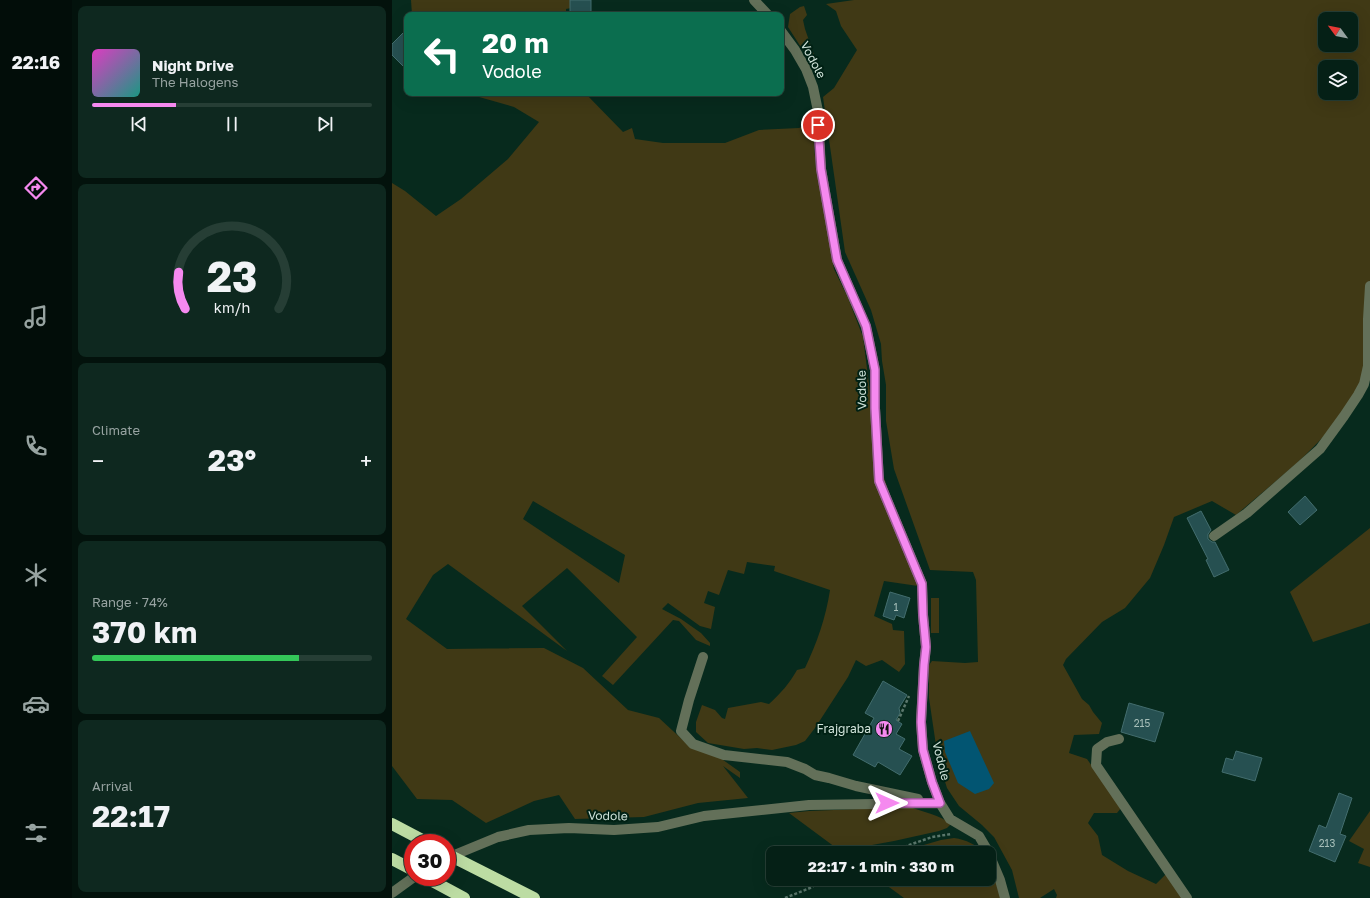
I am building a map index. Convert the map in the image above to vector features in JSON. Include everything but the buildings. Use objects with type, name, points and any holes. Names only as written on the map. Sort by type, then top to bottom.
[{"type":"highway","points":[[392,824],[411,834]]},
{"type":"highway","points":[[392,859],[404,865]]},
{"type":"highway","points":[[456,859],[534,898]]},
{"type":"highway","points":[[442,886],[464,898]]},
{"type":"street","points":[[754,0],[765,12]]},
{"type":"street","name":"Vodole","points":[[456,854],[498,837],[529,830],[569,828],[614,830],[658,827],[704,816],[809,805],[940,803],[932,782],[923,750],[921,722],[926,647],[922,584],[879,481],[875,408],[875,370],[866,326],[837,260],[821,169],[818,111],[814,87],[796,50],[784,35]]},
{"type":"street","points":[[1214,536],[1247,513],[1320,449],[1358,395],[1364,384],[1368,366],[1370,286]]},
{"type":"street","points":[[703,657],[681,731],[693,744],[724,755],[786,762],[805,769],[815,775],[856,786],[940,803],[950,819],[979,836],[985,846]]},
{"type":"street","points":[[1119,739],[1107,742],[1096,749],[1096,765],[1187,898]]},
{"type":"street","points":[[996,870],[1005,898]]},
{"type":"street","points":[[392,893],[404,884]]},
{"type":"path","points":[[898,721],[909,696]]},
{"type":"path","points":[[906,846],[932,837],[971,831]]},
{"type":"path","points":[[785,898],[813,886]]},
{"type":"shaded area","points":[[411,0],[571,0],[571,8],[566,9],[566,12],[412,12]]},
{"type":"shaded area","points":[[854,0],[1370,0],[1370,333],[1363,377],[1350,401],[1322,438],[1289,470],[1236,515],[1212,501],[1174,517],[1150,578],[1125,608],[1102,622],[1066,659],[1063,665],[1082,699],[1089,705],[1102,723],[1099,734],[1074,735],[1069,753],[1087,759],[1121,808],[1117,813],[1094,813],[1088,823],[1098,836],[1102,855],[1128,871],[1156,884],[1167,873],[1185,898],[1056,898],[1057,895],[1054,889],[1040,898],[1019,898],[1012,870],[994,837],[959,806],[947,788],[938,759],[929,698],[929,665],[932,661],[965,663],[978,662],[976,580],[973,572],[930,570],[894,469],[886,421],[886,385],[881,344],[871,310],[845,252],[823,97],[834,88],[857,50],[841,26],[836,11],[826,4]]},
{"type":"shaded area","points":[[804,6],[807,15],[803,20],[805,29],[819,69],[816,75],[806,55],[788,27],[790,14]]},
{"type":"shaded area","points":[[476,96],[588,96],[623,132],[632,128],[635,139],[663,143],[725,143],[759,130],[799,128],[812,122],[816,169],[834,269],[848,298],[863,337],[879,463],[915,568],[918,586],[884,581],[874,616],[892,624],[893,630],[904,631],[905,664],[899,672],[882,660],[866,666],[856,660],[848,677],[805,741],[796,745],[772,750],[757,748],[744,749],[708,743],[696,732],[696,722],[702,705],[715,710],[722,718],[725,719],[728,708],[761,702],[769,704],[791,680],[797,670],[805,668],[820,630],[830,590],[774,571],[775,566],[747,562],[744,574],[728,570],[719,595],[708,591],[704,603],[715,607],[711,629],[700,626],[668,603],[662,609],[681,619],[701,633],[710,643],[710,646],[696,640],[679,621],[673,620],[613,685],[602,676],[637,637],[567,568],[522,606],[567,651],[448,564],[433,575],[406,619],[447,649],[544,648],[583,668],[628,710],[659,718],[686,743],[719,757],[740,772],[740,778],[723,766],[748,798],[698,803],[644,817],[575,819],[559,795],[534,801],[486,823],[452,800],[417,799],[392,766],[392,183],[405,191],[436,216],[461,199],[508,159],[539,122],[514,107]],"holes":[[[533,501],[625,555],[619,583],[523,519]]]},
{"type":"shaded area","points":[[1370,528],[1370,623],[1313,642],[1290,592]]},
{"type":"shaded area","points":[[931,598],[939,598],[939,633],[931,633]]},
{"type":"shaded area","points":[[910,807],[937,816],[951,824],[947,828],[939,831],[870,846],[834,846],[789,813]]},
{"type":"shaded area","points":[[1370,811],[1370,867],[1358,863],[1364,849],[1349,841]]},
{"type":"shaded area","points":[[954,838],[963,840],[975,846],[920,846]]},
{"type":"shaded area","points":[[996,883],[1001,898],[904,898],[888,886],[996,886]]},
{"type":"water","points":[[970,731],[994,783],[989,789],[975,794],[958,783],[945,752],[944,741]]},
{"type":"place","name":"Frajgraba","points":[[884,729]]},
{"type":"route","points":[[818,125],[821,169],[837,260],[866,326],[875,370],[875,408],[879,481],[922,584],[926,647],[921,722],[923,750],[932,782],[940,803],[887,803]]}]
